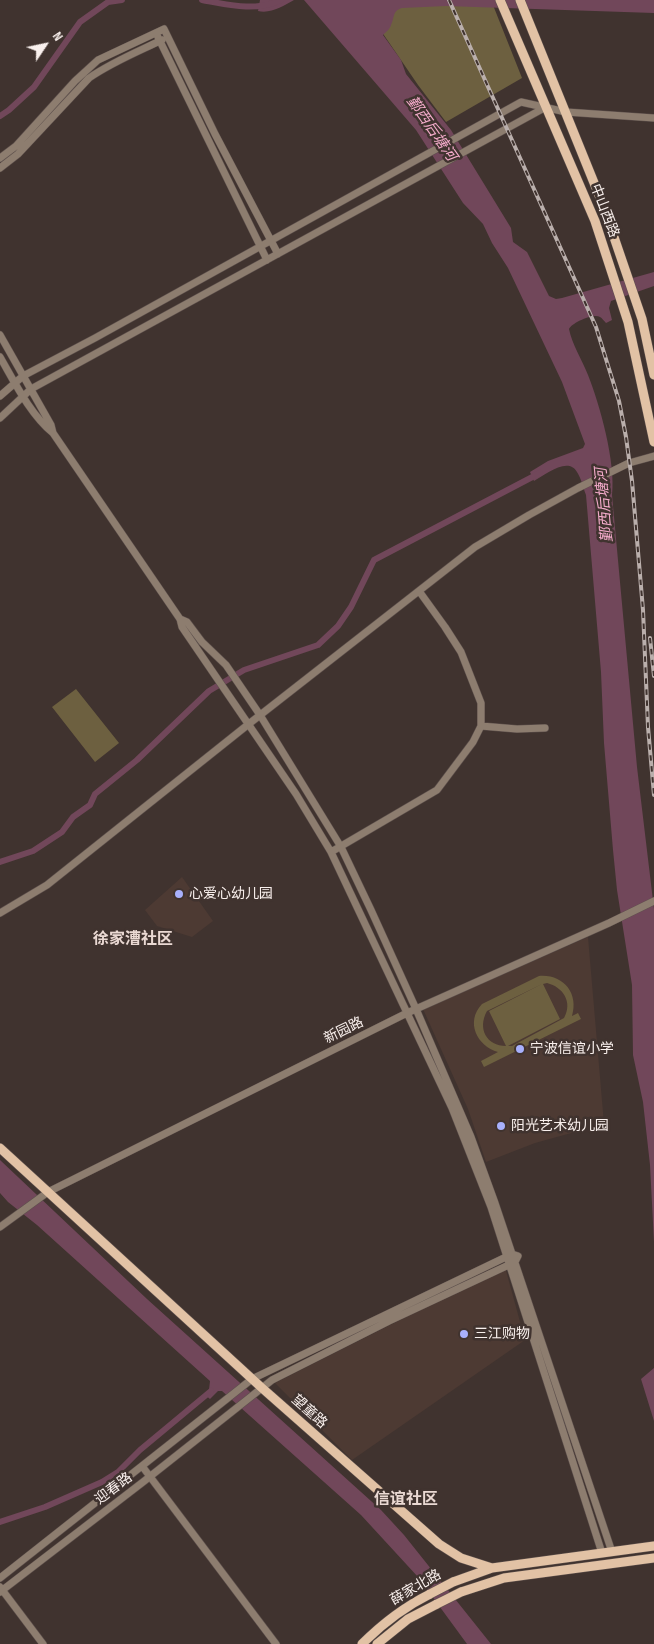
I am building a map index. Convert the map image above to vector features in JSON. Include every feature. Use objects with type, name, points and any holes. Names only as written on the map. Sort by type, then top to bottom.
[{"type":"main road","name":"中山西路","points":[[500,0],[595,221],[628,322],[654,442]]},
{"type":"main road","name":"中山西路","points":[[520,0],[604,207],[642,319],[654,375]]},
{"type":"main road","name":"望童路","points":[[0,1148],[46,1194],[262,1388],[439,1544],[461,1558],[492,1568],[654,1546]]},
{"type":"main road","name":"薛家北路","points":[[377,1644],[408,1620],[461,1592],[486,1582],[654,1558]]},
{"type":"main road","name":"薛家北路","points":[[362,1644],[389,1619],[415,1602],[453,1582],[492,1568]]},
{"type":"street","points":[[0,158],[21,140],[86,70],[106,56],[164,29],[214,134],[278,254]]},
{"type":"street","points":[[156,33],[267,260]]},
{"type":"street","points":[[0,168],[18,154],[89,78],[124,57],[168,38]]},
{"type":"street","points":[[0,396],[23,376],[521,102],[566,112],[654,118]]},
{"type":"street","points":[[0,418],[23,395],[31,390],[546,107]]},
{"type":"street","points":[[0,335],[54,433],[180,619],[182,627],[250,723],[332,852],[466,1140],[510,1259]]},
{"type":"street","points":[[0,357],[23,395],[46,427],[54,433]]},
{"type":"street","points":[[0,913],[47,885],[475,547],[528,514],[578,488],[629,464],[654,456]]},
{"type":"street","points":[[332,852],[437,790],[473,742],[482,726],[481,703],[461,652],[419,592]]},
{"type":"street","points":[[180,619],[187,622],[202,642],[226,665],[260,715],[340,847],[416,1009],[471,1137],[607,1553]]},
{"type":"street","points":[[482,726],[517,729],[545,728]]},
{"type":"street","name":"新园路","points":[[0,1227],[46,1194],[416,1009],[609,924],[654,901]]},
{"type":"street","name":"迎春路","points":[[0,1578],[252,1379],[510,1259]]},
{"type":"street","name":"迎春路","points":[[1,1589],[150,1477],[272,1380],[510,1259]]},
{"type":"street","points":[[142,1466],[276,1644]]},
{"type":"street","points":[[1,1589],[43,1644]]},
{"type":"shaded area","points":[[360,0],[491,0],[522,78],[446,122],[418,85]]},
{"type":"shaded area","points":[[76,689],[119,743],[95,762],[52,707]]},
{"type":"shaded area","name":"心爱心幼儿园","points":[[182,877],[213,921],[192,937],[157,926],[145,910]]},
{"type":"shaded area","name":"宁波信谊小学","points":[[588,937],[604,1124],[535,1143],[486,1162],[468,1109],[423,1009]]},
{"type":"shaded area","points":[[539,976],[548,976],[562,982],[567,987],[573,1000],[572,1016],[578,1013],[581,1019],[484,1067],[481,1061],[498,1052],[479,1039],[474,1026],[474,1018],[482,1004]],"holes":[[[547,983],[558,988],[565,996],[567,1012],[564,1018],[512,1046],[508,1046],[560,1019],[543,984]],[[542,984],[489,1011],[506,1046],[489,1040],[483,1024],[487,1011]]]},
{"type":"shaded area","points":[[505,1267],[525,1340],[352,1460],[275,1383]]},
{"type":"water","points":[[260,0],[294,0],[277,9],[263,12],[258,11]]},
{"type":"water","name":"鄞西后塘河","points":[[304,0],[654,0],[654,13],[446,6],[402,8],[395,13],[390,28],[383,35],[401,60],[406,74],[451,130],[511,228],[513,242],[527,252],[549,296],[556,299],[562,298],[654,272],[654,286],[611,301],[609,308],[612,320],[606,323],[597,316],[588,317],[569,329],[593,387],[606,434],[612,467],[612,495],[637,767],[654,909],[654,1242],[650,1165],[643,1102],[633,1055],[632,985],[617,890],[613,850],[604,743],[601,672],[586,495],[580,477],[573,468],[562,466],[556,468],[534,481],[530,472],[548,461],[583,448],[585,444],[562,382],[508,268],[492,243],[483,224],[463,203],[416,130]]},
{"type":"water","points":[[0,1160],[147,1299],[381,1510],[404,1535],[491,1644],[467,1644],[418,1577],[361,1515],[222,1391],[218,1391],[210,1399],[204,1394],[209,1390],[210,1381],[37,1225],[8,1202],[0,1193]]},
{"type":"water","points":[[654,1368],[654,1421],[641,1379]]},
{"type":"waterway","points":[[0,116],[34,87],[80,22],[108,2],[122,0]]},
{"type":"waterway","points":[[202,0],[252,7],[271,4],[281,0]]},
{"type":"waterway","points":[[0,862],[33,851],[62,832],[73,817],[90,805],[95,794],[137,760],[209,691],[244,670],[318,645],[338,626],[351,607],[374,560],[540,473]]},
{"type":"waterway","points":[[0,1522],[45,1507],[102,1482],[118,1472],[140,1450],[211,1391]]},
{"type":"railway","points":[[449,0],[596,327],[619,401],[632,481],[643,610],[648,727],[654,795]]},
{"type":"railway","points":[[650,638],[654,676]]},
{"type":"place","name":"心爱心幼儿园","points":[[179,894]]},
{"type":"place","name":"宁波信谊小学","points":[[520,1049]]},
{"type":"place","name":"阳光艺术幼儿园","points":[[501,1126]]},
{"type":"place","name":"三江购物","points":[[464,1334]]},
{"type":"district","name":"徐家漕社区","points":[[133,940]]},
{"type":"district","name":"信谊社区","points":[[406,1500]]}]
